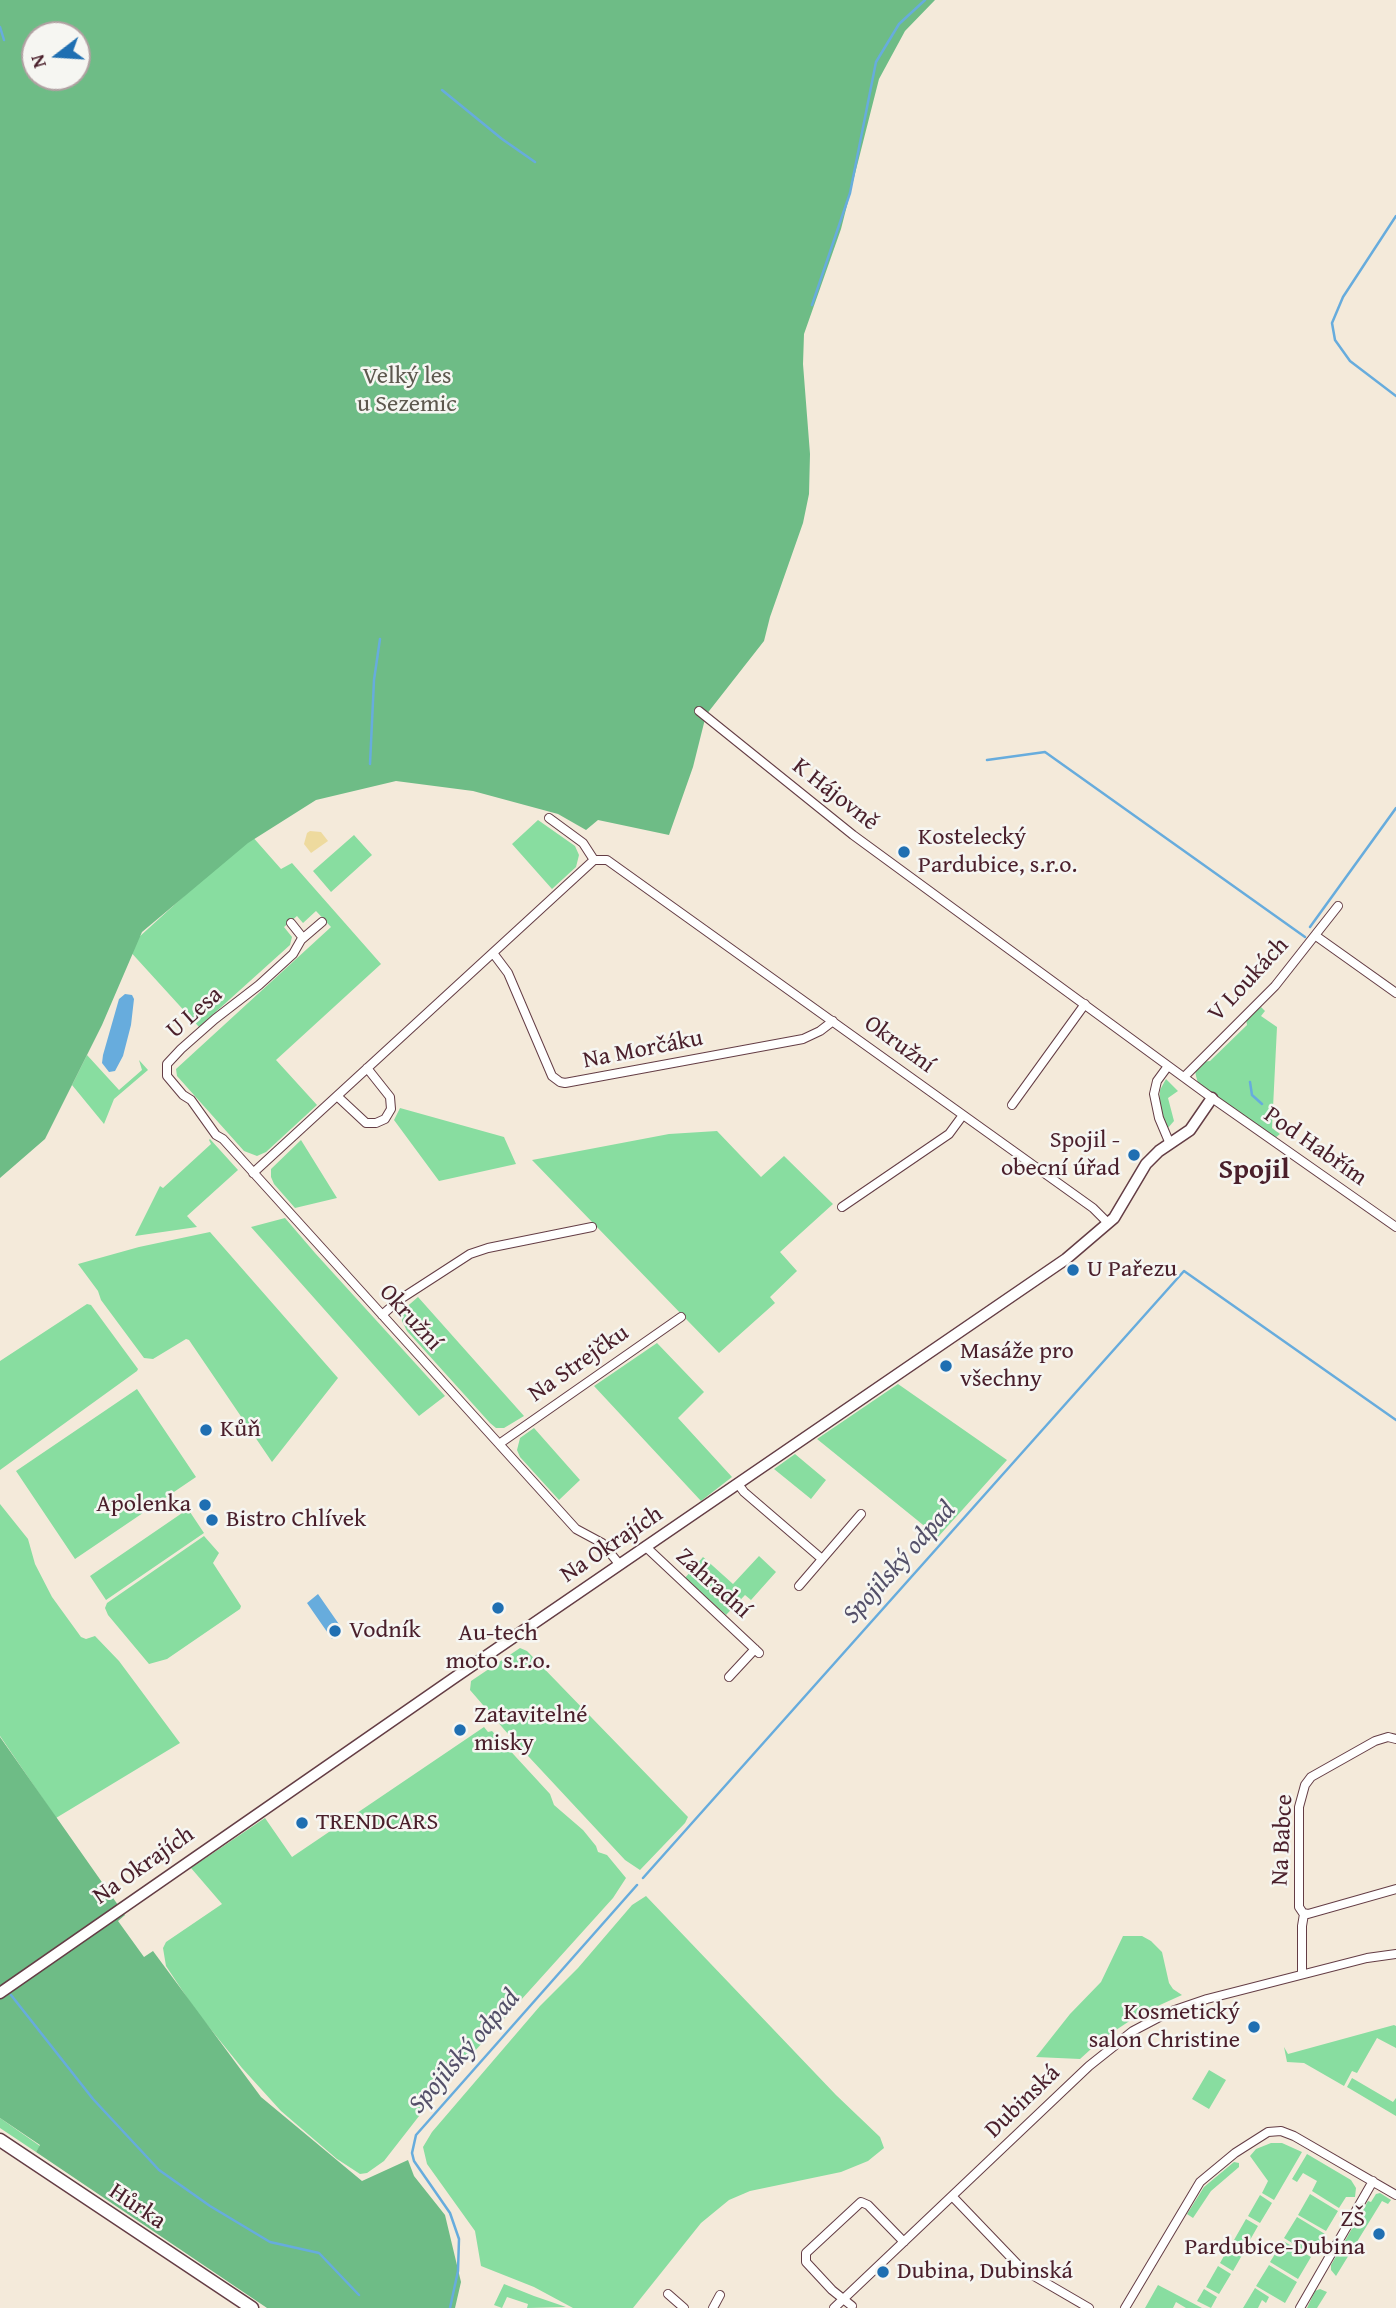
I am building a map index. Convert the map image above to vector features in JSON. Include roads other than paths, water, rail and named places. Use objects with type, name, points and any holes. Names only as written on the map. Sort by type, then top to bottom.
[{"type":"main road","name":"Hůrka","points":[[0,2140],[252,2308]]},
{"type":"street","name":"K Hájovně","points":[[699,711],[853,835],[1212,1098]]},
{"type":"street","name":"Okružní","points":[[549,818],[583,843],[594,860],[607,860],[1093,1208],[1108,1223]]},
{"type":"street","points":[[253,1173],[594,860]]},
{"type":"street","name":"V Loukách","points":[[1184,1077],[1275,986],[1338,906]]},
{"type":"street","name":"U Lesa","points":[[253,1173],[223,1139],[216,1135],[191,1100],[168,1078],[166,1069],[181,1049],[259,985],[293,954],[303,938],[322,922]]},
{"type":"street","points":[[291,923],[303,938]]},
{"type":"street","points":[[1316,936],[1396,993]]},
{"type":"street","name":"Na Morčáku","points":[[493,953],[508,973],[552,1076],[559,1082],[803,1039],[833,1021]]},
{"type":"street","points":[[1012,1105],[1085,1004]]},
{"type":"street","points":[[1168,1066],[1157,1081],[1154,1094],[1156,1108],[1170,1144]]},
{"type":"street","points":[[337,1096],[366,1123],[386,1119],[391,1109],[390,1097],[367,1068]]},
{"type":"street","name":"Na Okrajích","points":[[0,1993],[1066,1259],[1108,1223],[1120,1209],[1142,1169],[1152,1157],[1189,1130],[1212,1098]]},
{"type":"street","name":"Pod Habřím","points":[[1212,1098],[1396,1227]]},
{"type":"street","points":[[842,1207],[948,1134],[963,1115]]},
{"type":"street","name":"Okružní","points":[[253,1173],[576,1529],[602,1543],[620,1565]]},
{"type":"street","points":[[382,1315],[461,1259],[478,1251],[592,1227]]},
{"type":"street","name":"Na Strejčku","points":[[499,1444],[681,1317]]},
{"type":"street","points":[[738,1484],[822,1559]]},
{"type":"street","points":[[799,1586],[862,1514]]},
{"type":"street","name":"Zahradní","points":[[646,1547],[757,1651],[729,1677]]},
{"type":"street","name":"Na Babce","points":[[1304,1914],[1298,1902],[1299,1807],[1305,1785],[1311,1777],[1375,1741],[1395,1736]]},
{"type":"street","name":"Na Babce","points":[[1304,1914],[1396,1889]]},
{"type":"street","name":"Na Babce","points":[[1302,1975],[1304,1914]]},
{"type":"street","name":"Dubinská","points":[[834,2308],[1099,2057],[1133,2031],[1183,2007],[1367,1958],[1396,1954]]},
{"type":"street","points":[[1125,2308],[1200,2182],[1260,2136],[1274,2131],[1288,2133],[1396,2195]]},
{"type":"street","points":[[1300,2308],[1373,2181]]},
{"type":"street","points":[[952,2196],[1022,2269],[1090,2308]]},
{"type":"street","points":[[852,2306],[804,2257],[857,2204],[863,2202],[904,2242]]},
{"type":"street","points":[[668,2294],[684,2308]]},
{"type":"street","points":[[713,2308],[720,2295]]},
{"type":"water","points":[[125,994],[132,995],[134,999],[131,1025],[123,1056],[115,1071],[109,1072],[102,1063],[103,1055],[119,999]]},
{"type":"water","points":[[318,1594],[343,1630],[332,1639],[307,1603]]},
{"type":"waterway","points":[[812,305],[850,193],[876,62],[899,24],[925,0]]},
{"type":"waterway","points":[[0,27],[4,40]]},
{"type":"waterway","points":[[442,90],[535,162]]},
{"type":"waterway","name":"Spojilský odpad","points":[[1396,216],[1343,297],[1332,323],[1335,340],[1350,361],[1396,396]]},
{"type":"waterway","points":[[370,764],[374,680],[380,639]]},
{"type":"waterway","points":[[987,760],[1045,752],[1305,937]]},
{"type":"waterway","name":"Spojilský odpad","points":[[1310,927],[1396,808]]},
{"type":"waterway","points":[[1250,1082],[1252,1095],[1262,1104]]},
{"type":"waterway","name":"Spojilský odpad","points":[[643,1878],[1184,1271],[1396,1420]]},
{"type":"waterway","name":"Spojilský odpad","points":[[450,2308],[458,2271],[459,2239],[450,2213],[414,2161],[412,2153],[416,2135],[637,1885]]},
{"type":"waterway","points":[[11,1995],[93,2099],[159,2170],[210,2206],[270,2242],[319,2253],[359,2295]]},
{"type":"place","name":"Kostelecký Pardubice, s.r.o.","points":[[904,852]]},
{"type":"place","name":"Spojil - obecní úřad","points":[[1134,1155]]},
{"type":"place","name":"U Pařezu","points":[[1073,1270]]},
{"type":"place","name":"Masáže pro všechny","points":[[946,1366]]},
{"type":"place","name":"Kůň","points":[[206,1430]]},
{"type":"place","name":"Apolenka","points":[[205,1505]]},
{"type":"place","name":"Bistro Chlívek","points":[[212,1520]]},
{"type":"place","name":"Au-tech moto s.r.o.","points":[[498,1608]]},
{"type":"place","name":"Vodník","points":[[335,1631]]},
{"type":"place","name":"Zatavitelné misky","points":[[460,1730]]},
{"type":"place","name":"TRENDCARS","points":[[302,1823]]},
{"type":"place","name":"Kosmetický salon Christine","points":[[1254,2027]]},
{"type":"place","name":"ZŠ Pardubice-Dubina","points":[[1379,2234]]},
{"type":"place","name":"Dubina, Dubinská","points":[[883,2272]]},
{"type":"district","name":"Spojil","points":[[1254,1171]]},
{"type":"park label","name":"Velký les u Sezemic","points":[[407,391]]}]
